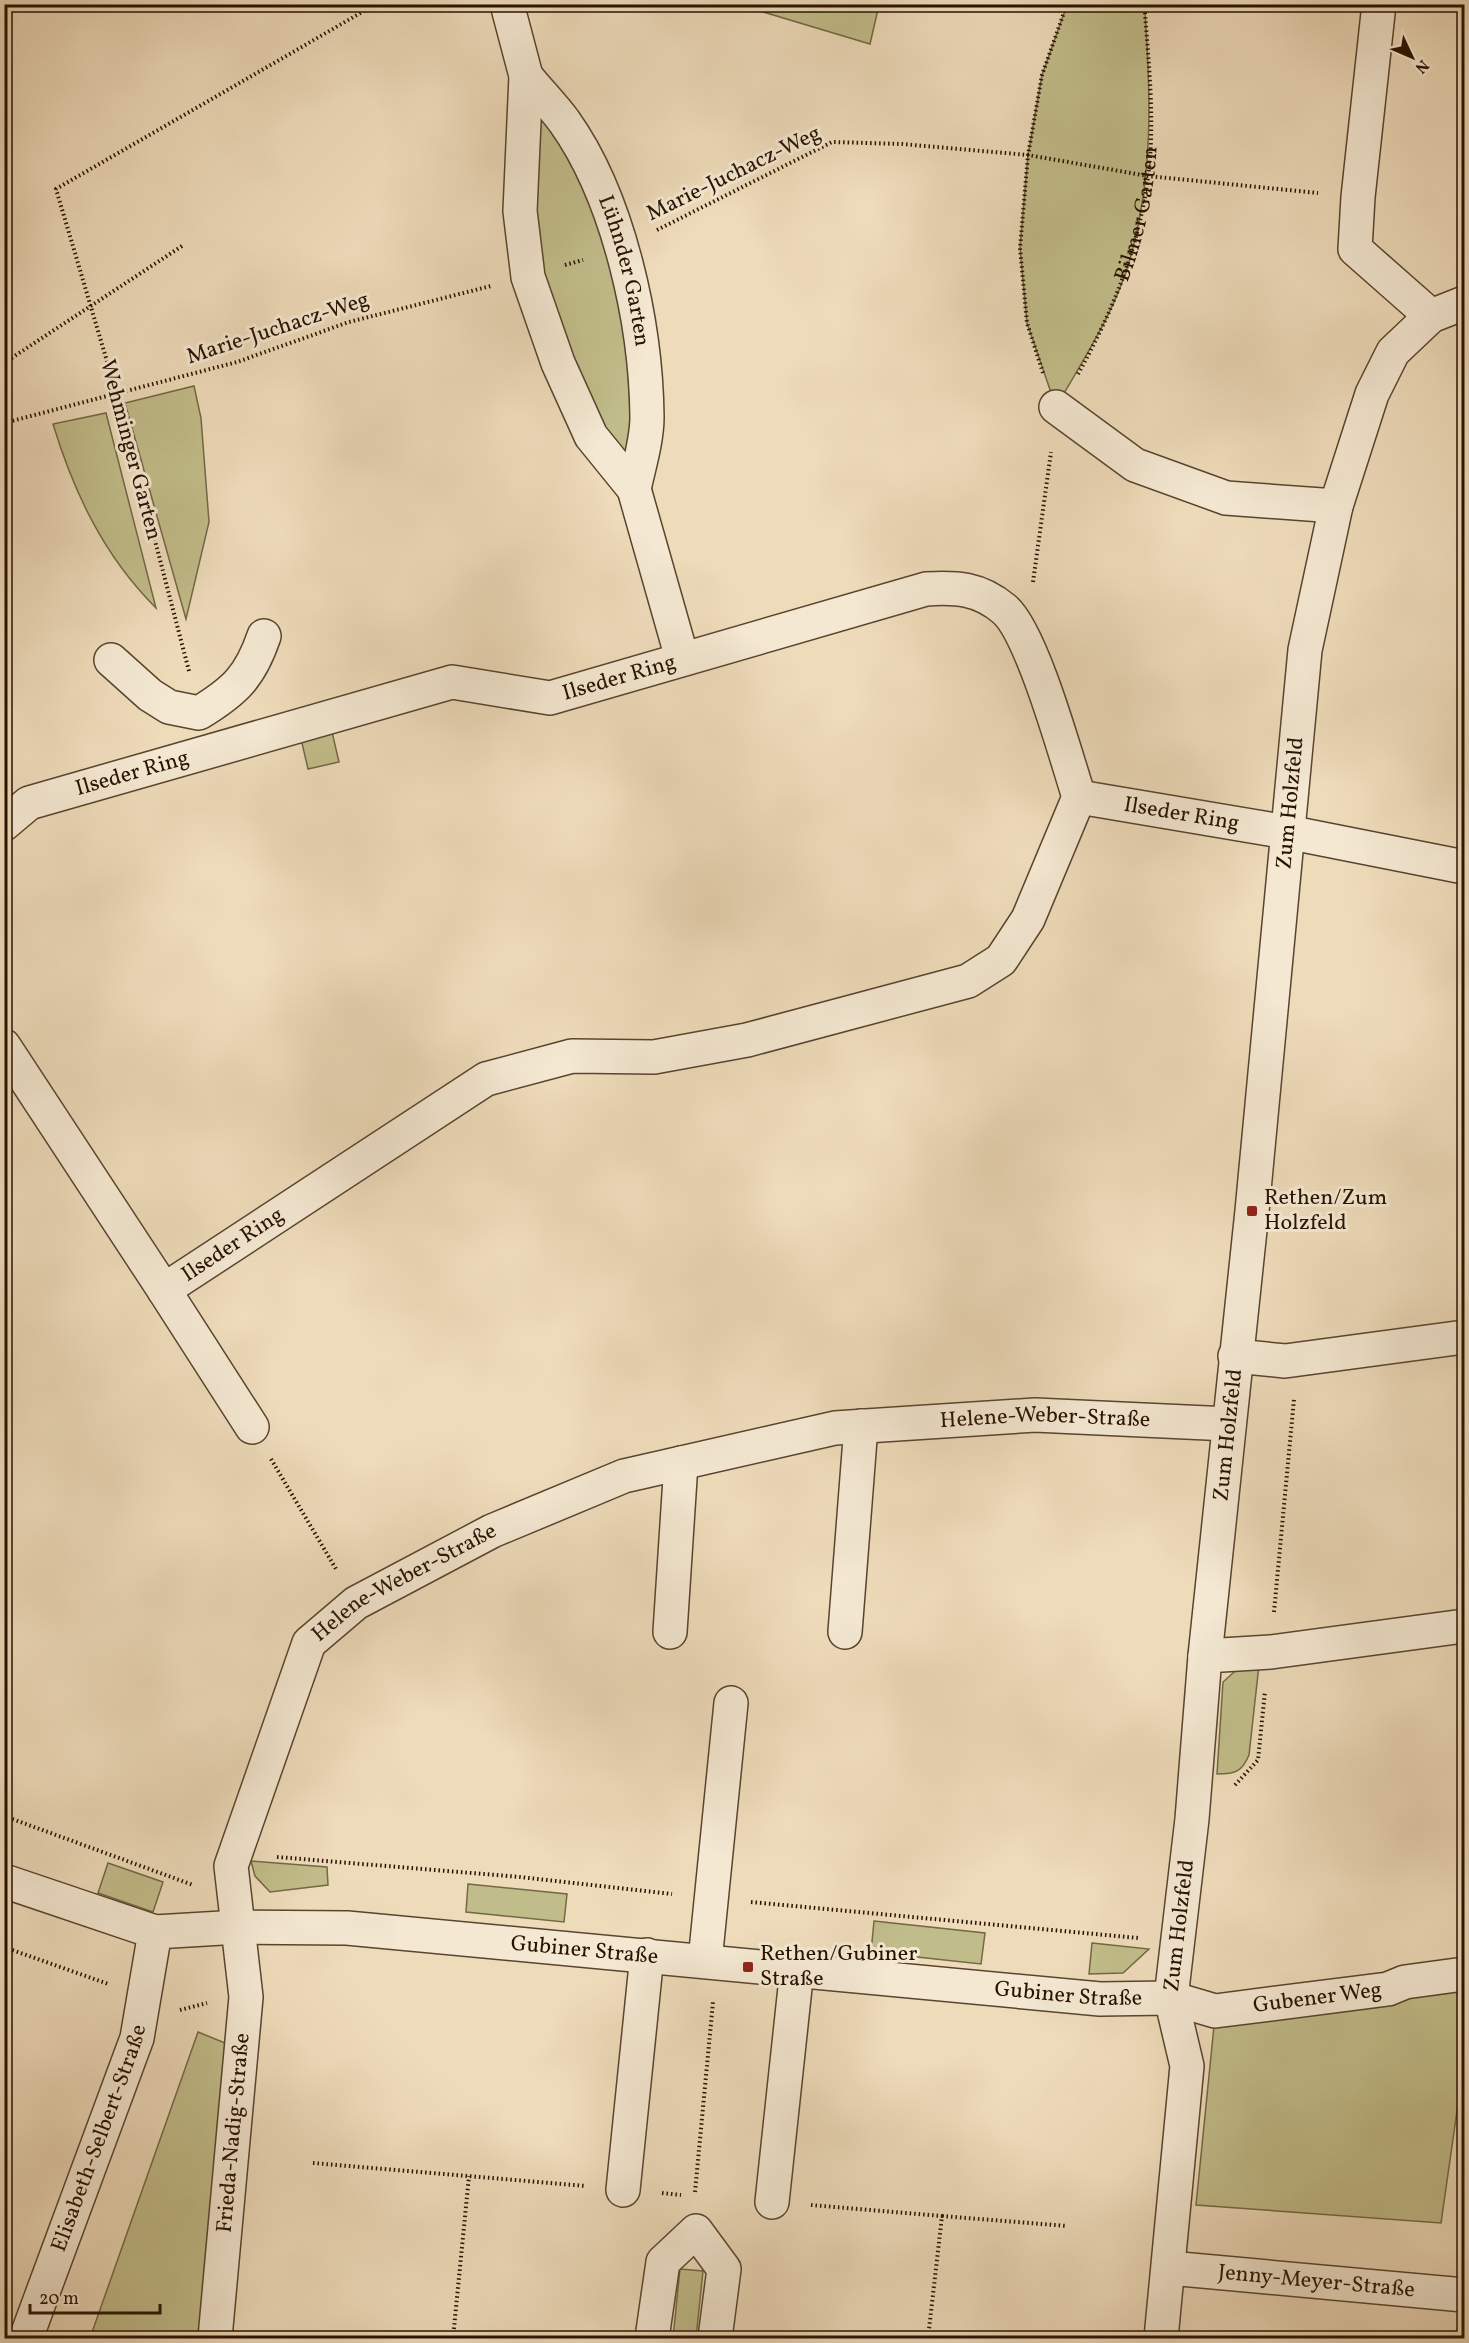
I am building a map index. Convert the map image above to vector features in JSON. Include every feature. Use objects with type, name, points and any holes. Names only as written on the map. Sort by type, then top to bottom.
[{"type":"street","name":"Lühnder Garten","points":[[507,4],[526,76],[520,210],[528,277],[558,363],[591,436],[634,489],[682,658]]},
{"type":"street","points":[[1379,4],[1358,197],[1355,249],[1431,316]]},
{"type":"street","name":"Lühnder Garten","points":[[526,76],[565,122],[597,182],[622,247],[640,336],[647,419],[634,489]]},
{"type":"street","name":"Zum Holzfeld","points":[[1161,2338],[1187,2066],[1171,1998],[1192,1819],[1205,1656],[1252,1211],[1305,650],[1336,506],[1372,394],[1393,352],[1431,316],[1464,303]]},
{"type":"street","points":[[1056,407],[1135,465],[1226,498],[1336,506]]},
{"type":"street","name":"Ilseder Ring","points":[[4,824],[28,803],[452,682],[550,698],[926,589],[965,588],[1005,609]]},
{"type":"street","points":[[1005,609],[1031,652],[1078,796]]},
{"type":"street","points":[[111,660],[150,695],[169,708],[199,713],[230,695],[254,666],[264,636]]},
{"type":"street","name":"Ilseder Ring","points":[[164,1290],[486,1079],[572,1056],[654,1057],[747,1040],[968,981],[1001,960],[1028,919],[1078,796],[1287,832],[1464,867]]},
{"type":"street","name":"Ilseder Ring","points":[[4,1046],[252,1427]]},
{"type":"street","name":"Zum Holzfeld","points":[[1235,1356],[1285,1361],[1464,1337]]},
{"type":"street","name":"Helene-Weber-Straße","points":[[239,1927],[231,1866],[309,1643],[356,1603],[492,1531],[624,1476],[835,1428],[1035,1415],[1229,1424]]},
{"type":"street","points":[[845,1632],[861,1426]]},
{"type":"street","points":[[670,1632],[681,1463]]},
{"type":"street","points":[[1205,1656],[1271,1652],[1464,1626]]},
{"type":"street","points":[[710,1962],[712,1898],[731,1703]]},
{"type":"street","name":"Gubiner Straße","points":[[4,1881],[155,1932],[239,1927],[347,1928],[1100,1999],[1171,1998]]},
{"type":"street","name":"Frieda-Nadig-Straße","points":[[215,2338],[246,1997],[239,1927]]},
{"type":"street","name":"Elisabeth-Selbert-Straße","points":[[26,2338],[136,2038],[155,1932]]},
{"type":"street","points":[[623,2190],[648,1955]]},
{"type":"street","points":[[772,2202],[797,1969]]},
{"type":"street","name":"Gubener Weg","points":[[1171,1998],[1215,2011],[1388,1989],[1405,1982],[1464,1974]]},
{"type":"street","points":[[652,2338],[663,2262],[696,2231],[724,2269],[715,2338]]},
{"type":"street","name":"Jenny-Meyer-Straße","points":[[1169,2268],[1464,2295]]},
{"type":"path","name":"Wehminger Garten","points":[[199,713],[117,395],[56,189],[376,4]]},
{"type":"path","name":"Bilmer Garten","points":[[1056,407],[1027,323],[1020,248],[1028,155],[1042,75],[1067,4]]},
{"type":"path","name":"Bilmer Garten","points":[[1005,609],[1032,582],[1056,407],[1101,329],[1130,261],[1148,176],[1150,84],[1145,13],[1142,4]]},
{"type":"path","name":"Marie-Juchacz-Weg","points":[[4,423],[237,362],[349,322],[528,277],[622,247],[832,142],[902,144],[1028,155],[1148,176],[1358,197]]},
{"type":"path","points":[[4,363],[182,246]]},
{"type":"path","points":[[1192,1819],[1244,1778],[1258,1760],[1271,1652],[1294,1392],[1285,1361]]},
{"type":"path","points":[[252,1427],[356,1603]]},
{"type":"path","points":[[4,1816],[200,1887],[235,1854],[362,1862],[1179,1942]]},
{"type":"path","points":[[696,2231],[695,2196],[710,1962]]},
{"type":"path","points":[[453,2338],[469,2176]]},
{"type":"path","points":[[942,2216],[1067,2226]]},
{"type":"shaded area","points":[[740,5],[879,5],[870,44]]},
{"type":"shaded area","points":[[1067,5],[1142,5],[1145,13],[1149,106],[1143,198],[1124,279],[1098,335],[1056,407],[1027,323],[1020,248],[1028,155],[1042,75]]},
{"type":"shaded area","points":[[526,76],[622,247],[634,489],[528,277]]},
{"type":"shaded area","points":[[194,386],[201,418],[209,522],[186,619],[125,403]]},
{"type":"shaded area","points":[[106,413],[156,608],[121,567],[93,522],[71,475],[53,424]]},
{"type":"shaded area","points":[[329,719],[339,762],[308,769],[298,726]]},
{"type":"shaded area","points":[[1247,1665],[1259,1665],[1249,1755],[1244,1765],[1237,1771],[1217,1774],[1223,1682],[1234,1672]]},
{"type":"shaded area","points":[[251,1861],[327,1867],[328,1885],[270,1892],[255,1876]]},
{"type":"shaded area","points":[[108,1863],[163,1882],[153,1912],[98,1893]]},
{"type":"shaded area","points":[[468,1884],[567,1894],[564,1922],[466,1912]]},
{"type":"shaded area","points":[[874,1921],[985,1933],[981,1964],[871,1952]]},
{"type":"shaded area","points":[[1092,1943],[1149,1949],[1123,1973],[1089,1974]]},
{"type":"shaded area","points":[[1464,1990],[1464,2104],[1458,2104],[1441,2223],[1196,2205],[1214,2026]]},
{"type":"shaded area","points":[[198,2032],[230,2045],[198,2338],[90,2338]]},
{"type":"shaded area","points":[[680,2269],[703,2271],[696,2338],[673,2338]]},
{"type":"place","name":"Rethen/Zum Holzfeld","points":[[1252,1211]]},
{"type":"place","name":"Rethen/Gubiner Straße","points":[[748,1967]]}]
